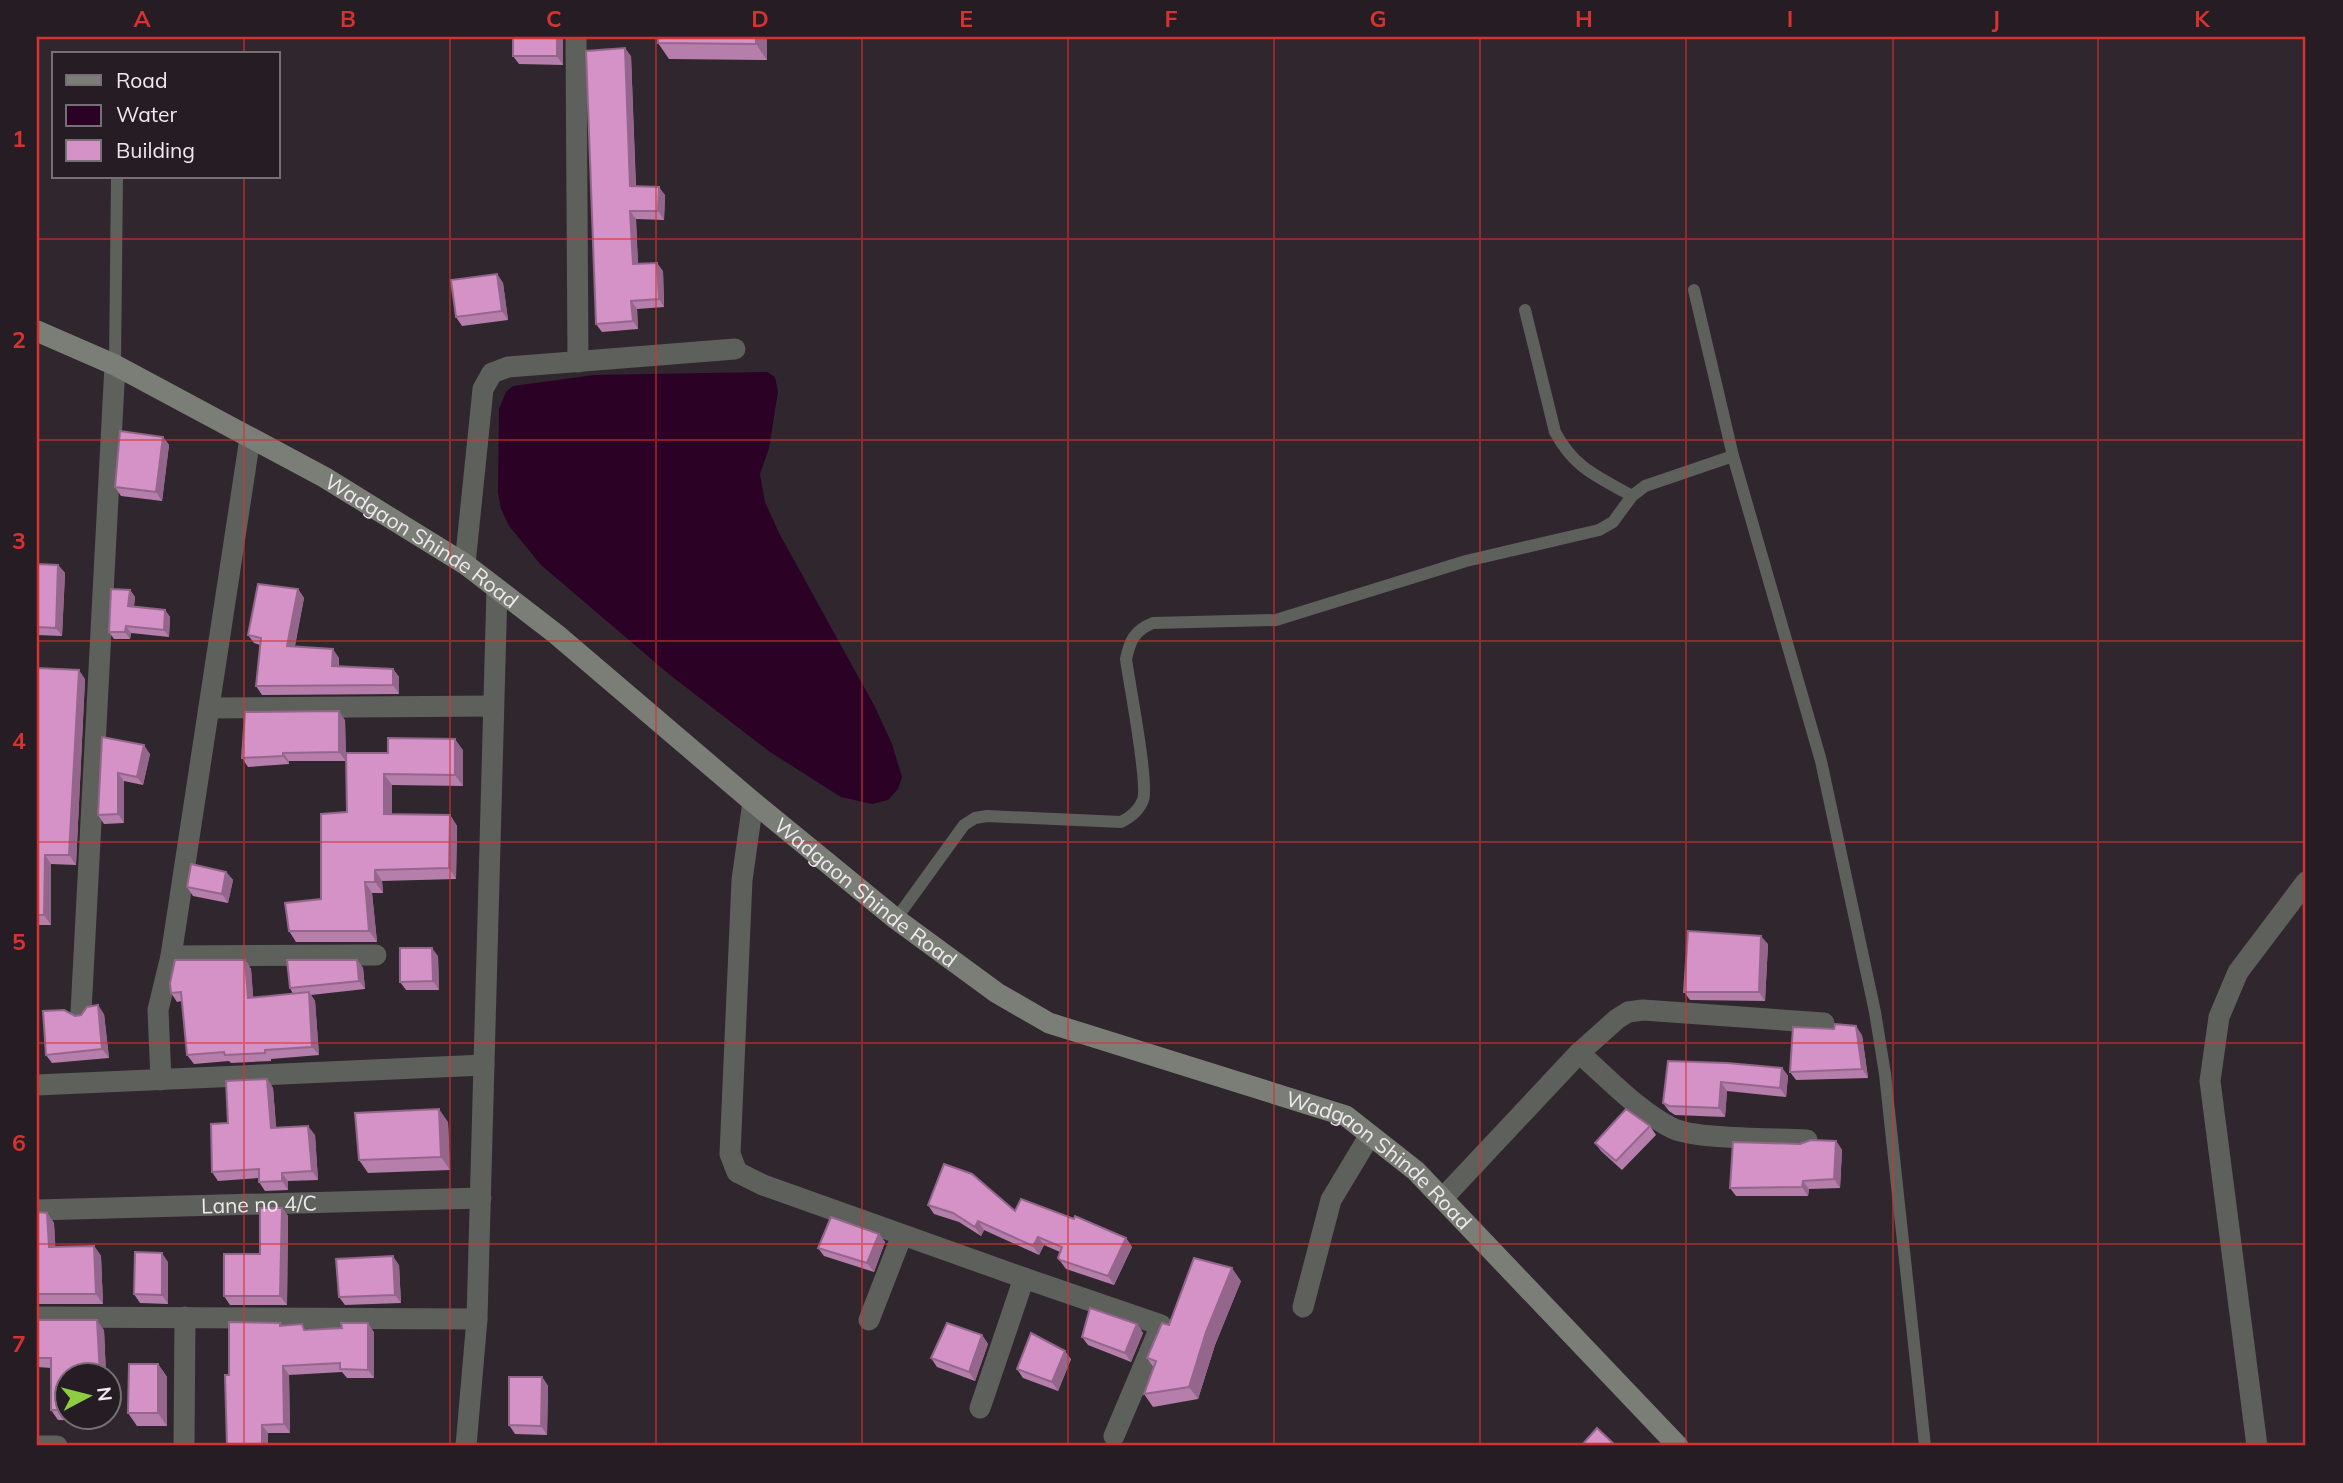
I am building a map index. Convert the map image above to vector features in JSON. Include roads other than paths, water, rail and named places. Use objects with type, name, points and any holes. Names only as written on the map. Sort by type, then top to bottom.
[{"type":"street","points":[[576,37],[578,362]]},
{"type":"street","name":"Wadgaon Shinde Road","points":[[37,331],[115,365],[324,477],[465,564],[556,634],[753,802],[896,919],[997,993],[1049,1023],[1346,1116],[1416,1171],[1678,1446]]},
{"type":"street","points":[[465,564],[483,389],[492,373],[508,367],[735,349]]},
{"type":"street","points":[[81,1012],[115,365]]},
{"type":"street","points":[[161,1080],[158,1010],[171,956],[250,438]]},
{"type":"street","points":[[466,1446],[477,1319],[496,589]]},
{"type":"street","points":[[209,709],[493,706]]},
{"type":"street","points":[[753,802],[743,880],[730,1154],[737,1172],[763,1185],[1161,1325],[1114,1436]]},
{"type":"street","points":[[2257,1446],[2210,1081],[2219,1017],[2238,972],[2306,882]]},
{"type":"street","points":[[171,956],[376,954]]},
{"type":"street","points":[[1443,1198],[1579,1053],[1628,1012],[1824,1023]]},
{"type":"street","points":[[1579,1053],[1648,1113],[1673,1129],[1692,1134],[1807,1140]]},
{"type":"street","points":[[37,1085],[484,1065]]},
{"type":"street","points":[[1303,1307],[1331,1200],[1370,1135]]},
{"type":"street","name":"Lane no 4/C","points":[[37,1210],[481,1198]]},
{"type":"street","points":[[869,1320],[902,1235]]},
{"type":"street","points":[[980,1408],[1024,1278]]},
{"type":"street","points":[[37,1317],[477,1319]]},
{"type":"street","points":[[184,1446],[185,1317]]},
{"type":"street","points":[[37,1446],[57,1446]]},
{"type":"lane","points":[[115,365],[117,178]]},
{"type":"lane","points":[[1694,290],[1732,456],[1821,761],[1875,1012],[1885,1074],[1925,1446]]},
{"type":"lane","points":[[1525,310],[1555,432],[1564,449],[1580,468],[1632,496]]},
{"type":"lane","points":[[896,919],[964,825],[975,818],[987,816],[1121,822],[1139,809],[1145,797],[1144,785],[1126,659],[1129,643],[1138,629],[1153,622],[1257,621],[1294,616],[1466,561],[1599,530],[1613,522],[1632,496],[1645,486],[1732,456]]},
{"type":"water","points":[[767,372],[775,377],[778,392],[769,448],[760,474],[765,502],[779,533],[875,707],[892,744],[902,777],[898,789],[888,800],[872,804],[841,797],[770,752],[670,675],[541,565],[509,526],[501,509],[498,493],[499,409],[506,392],[513,386],[594,375]]}]
